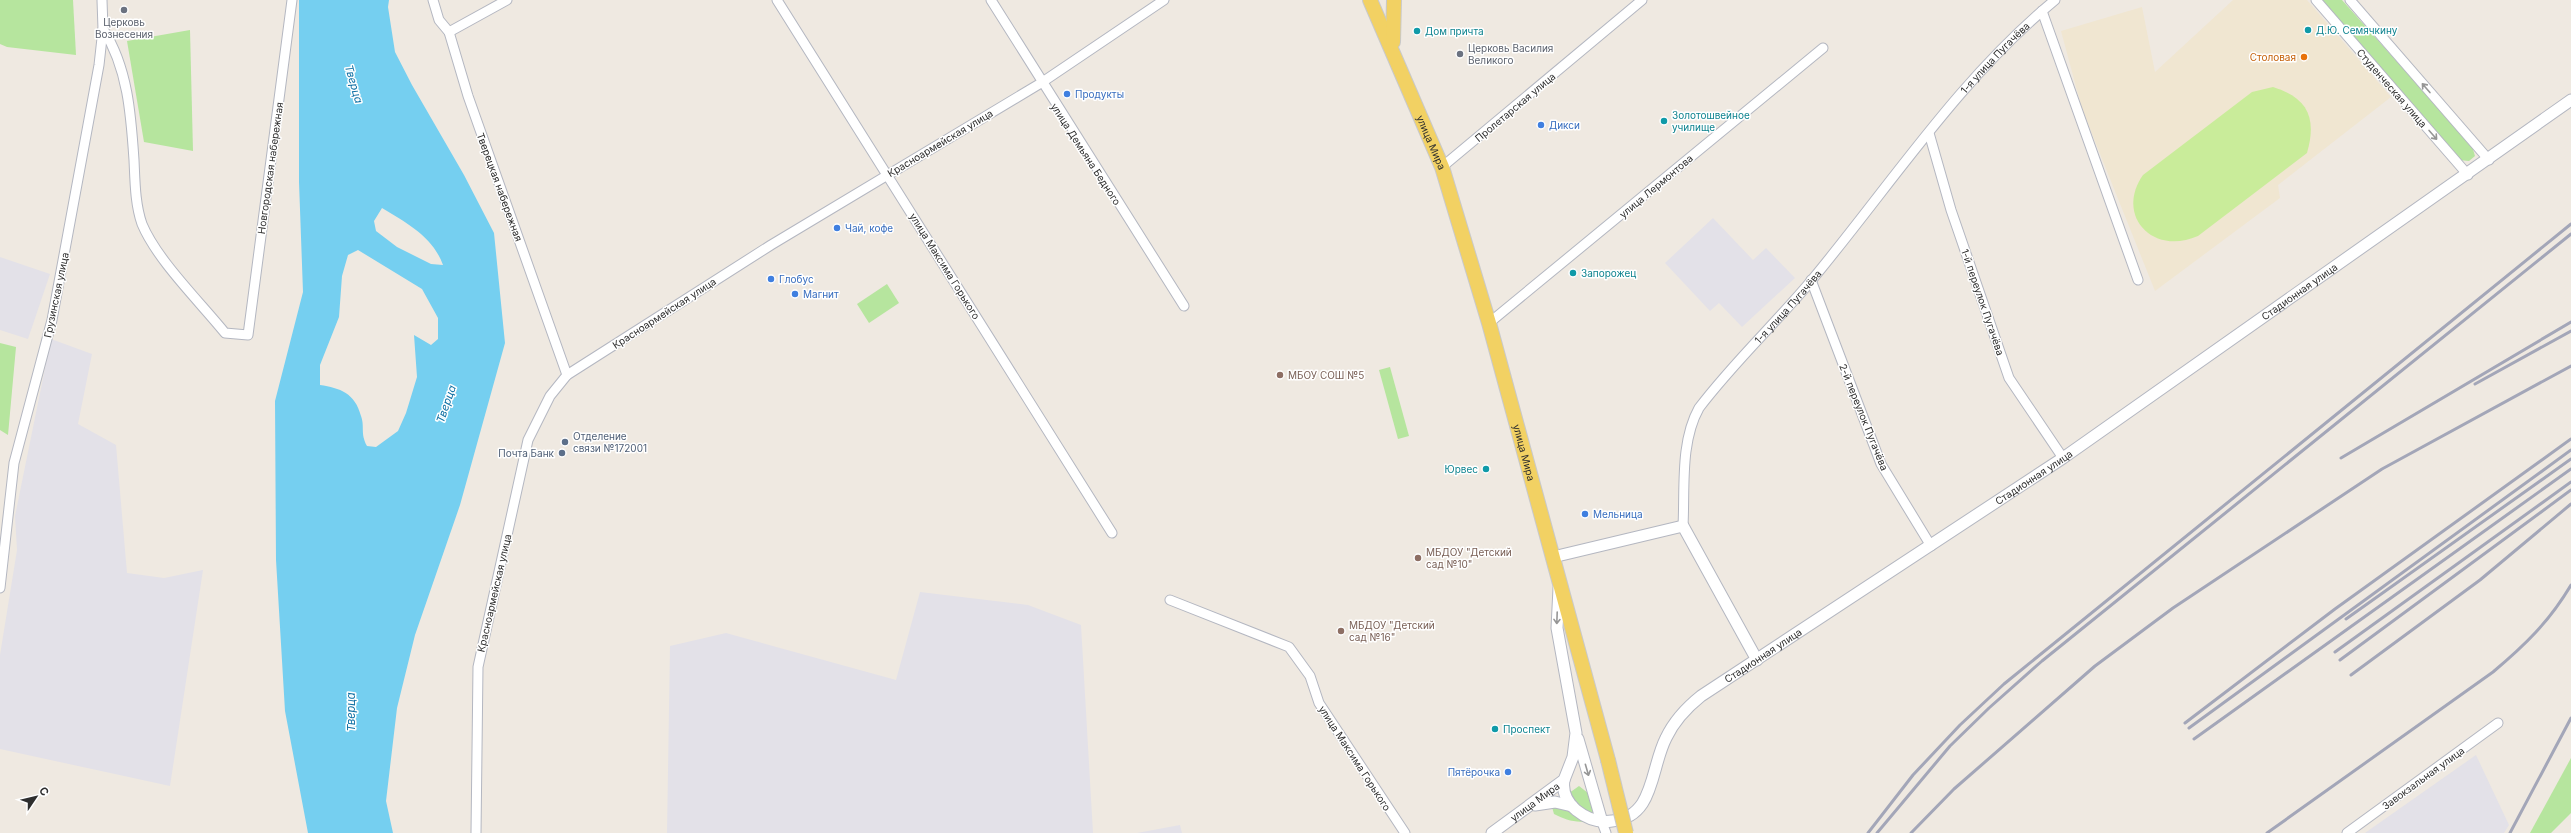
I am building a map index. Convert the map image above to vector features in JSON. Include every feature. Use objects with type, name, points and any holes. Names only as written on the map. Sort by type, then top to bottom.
[{"type":"main road","name":"улица Мира","points":[[1370,0],[1393,48],[1442,167],[1489,323],[1559,579]]},
{"type":"main road","name":"улица Мира","points":[[1393,48],[1394,0]]},
{"type":"main road","points":[[1559,579],[1608,760],[1626,833]]},
{"type":"street","name":"Грузинская улица","points":[[0,588],[14,464],[52,320],[99,65],[103,28],[102,0]]},
{"type":"street","name":"Новгородская набережная","points":[[103,28],[110,40],[121,68],[131,107],[136,194],[142,224],[163,258],[225,333],[248,335],[292,0]]},
{"type":"street","name":"Тверецкая набережная","points":[[433,0],[439,20],[449,32],[468,96],[567,375]]},
{"type":"street","points":[[449,32],[507,0]]},
{"type":"street","name":"улица Максима Горького","points":[[778,0],[1112,533]]},
{"type":"street","name":"улица Демьяна Бедного","points":[[991,0],[1041,83],[1184,306]]},
{"type":"street","name":"Красноармейская улица","points":[[476,833],[478,667],[528,440],[550,396],[567,375],[771,245],[887,174],[1041,83],[1164,0]]},
{"type":"street","name":"Пролетарская улица","points":[[1442,167],[1642,0]]},
{"type":"street","name":"1-я улица Пугачёва","points":[[1683,526],[1687,446],[1695,415],[1706,400],[1811,280],[1929,133],[2026,24],[2055,0]]},
{"type":"street","name":"Студенческая улица","points":[[2316,0],[2468,175]]},
{"type":"street","points":[[2350,0],[2488,160]]},
{"type":"street","points":[[2042,11],[2138,280]]},
{"type":"street","name":"улица Лермонтова","points":[[1489,323],[1823,48]]},
{"type":"street","name":"Стадионная улица","points":[[1529,808],[1551,802],[1572,806],[1604,828],[1625,820],[1640,809],[1646,798],[1662,747],[1678,719],[1701,696],[2063,458],[2569,103]]},
{"type":"street","name":"1-й переулок Пугачёва","points":[[1929,133],[1951,210],[2009,378],[2063,458]]},
{"type":"street","name":"2-й переулок Пугачёва","points":[[1811,280],[1881,464],[1931,546]]},
{"type":"street","points":[[1553,557],[1683,526],[1756,660]]},
{"type":"street","name":"улица Мира","points":[[1492,833],[1529,808],[1564,780],[1573,757],[1576,733],[1557,628],[1559,579]]},
{"type":"street","name":"улица Максима Горького","points":[[1170,600],[1289,647],[1310,676],[1319,703],[1405,833]]},
{"type":"street","name":"Завокзальная улица","points":[[2347,833],[2498,723]]},
{"type":"street","points":[[1576,733],[1604,828]]},
{"type":"street","points":[[1564,780],[1565,794],[1572,806]]},
{"type":"shaded area","points":[[2233,0],[2307,0],[2391,97],[2278,185],[2280,198],[2155,291],[2082,109],[2061,31],[2142,7],[2155,72]]},
{"type":"shaded area","points":[[1713,218],[1753,260],[1766,248],[1795,278],[1742,327],[1719,303],[1710,311],[1665,263]]},
{"type":"shaded area","points":[[0,257],[50,274],[28,339],[0,330]]},
{"type":"shaded area","points":[[51,339],[92,354],[78,424],[116,445],[127,573],[164,578],[203,570],[170,786],[0,749],[0,655],[17,550],[15,516]]},
{"type":"shaded area","points":[[920,592],[1028,605],[1081,625],[1093,833],[667,833],[670,646],[726,633],[896,680]]},
{"type":"shaded area","points":[[2476,755],[2509,825],[2504,833],[2365,833]]},
{"type":"shaded area","points":[[1180,825],[1182,833],[1137,833]]},
{"type":"green space","points":[[0,0],[73,0],[76,55],[7,47],[0,44]]},
{"type":"green space","points":[[2319,0],[2342,0],[2472,146],[2475,156],[2469,161],[2459,160]]},
{"type":"green space","points":[[190,30],[193,151],[144,142],[127,41]]},
{"type":"green space","points":[[2273,87],[2294,97],[2302,103],[2307,111],[2311,129],[2307,153],[2198,236],[2181,241],[2166,241],[2153,236],[2143,228],[2136,217],[2133,204],[2135,190],[2143,175],[2252,92]]},
{"type":"green space","points":[[887,284],[899,303],[869,323],[857,304]]},
{"type":"green space","points":[[0,343],[16,347],[8,435],[0,430]]},
{"type":"green space","points":[[1390,367],[1409,436],[1398,439],[1379,370]]},
{"type":"green space","points":[[2571,758],[2571,813],[2551,833],[2530,833]]},
{"type":"green space","points":[[1579,786],[1588,793],[1596,818],[1580,822],[1564,819],[1554,814],[1552,807],[1555,803]]},
{"type":"water","name":"Тверца","points":[[299,0],[389,0],[388,7],[395,52],[412,85],[464,175],[494,233],[505,343],[460,505],[415,635],[397,708],[386,801],[393,833],[308,833],[285,711],[276,560],[275,401],[303,292],[299,182]],"holes":[[[382,208],[410,225],[426,239],[439,255],[443,265],[431,264],[397,247],[376,231],[374,221]],[[358,250],[422,289],[438,318],[438,339],[431,345],[414,335],[417,377],[406,413],[398,431],[376,447],[367,446],[363,434],[361,416],[355,402],[351,397],[340,390],[320,385],[320,365],[339,317],[342,276],[348,255]]]},
{"type":"railway","points":[[1868,833],[1913,775],[1960,725],[2004,684],[2571,224]]},
{"type":"railway","points":[[1877,833],[1950,746],[1989,708],[2042,661],[2571,234]]},
{"type":"railway","points":[[2341,458],[2571,322]]},
{"type":"railway","points":[[2475,384],[2571,331]]},
{"type":"railway","points":[[1911,833],[1954,789],[2095,666],[2173,608],[2382,469],[2571,366]]},
{"type":"railway","points":[[2185,723],[2335,609],[2571,439]]},
{"type":"railway","points":[[2189,728],[2571,450]]},
{"type":"railway","points":[[2346,619],[2571,459]]},
{"type":"railway","points":[[2194,739],[2571,469]]},
{"type":"railway","points":[[2335,652],[2571,482]]},
{"type":"railway","points":[[2340,660],[2571,490]]},
{"type":"railway","points":[[2351,675],[2480,580],[2571,504]]},
{"type":"railway","points":[[2267,833],[2493,672],[2516,652],[2545,622],[2571,585]]},
{"type":"railway","points":[[2510,833],[2571,718]]},
{"type":"place","name":"Церковь Вознесения","points":[[124,10]]},
{"type":"place","name":"Д.Ю. Семячкину","points":[[2308,30]]},
{"type":"place","name":"Дом причта","points":[[1417,31]]},
{"type":"place","name":"Церковь Василия Великого","points":[[1460,54]]},
{"type":"place","name":"Столовая","points":[[2304,57]]},
{"type":"place","name":"Продукты","points":[[1067,94]]},
{"type":"place","name":"Золотошвейное училище","points":[[1664,121]]},
{"type":"place","name":"Дикси","points":[[1541,125]]},
{"type":"place","name":"Чай, кофе","points":[[837,228]]},
{"type":"place","name":"Запорожец","points":[[1573,273]]},
{"type":"place","name":"Глобус","points":[[771,279]]},
{"type":"place","name":"Магнит","points":[[795,294]]},
{"type":"place","name":"МБОУ СОШ №5","points":[[1280,375]]},
{"type":"place","name":"Отделение связи №172001","points":[[565,442]]},
{"type":"place","name":"Почта Банк","points":[[562,453]]},
{"type":"place","name":"Юрвес","points":[[1486,469]]},
{"type":"place","name":"Мельница","points":[[1585,514]]},
{"type":"place","name":"МБДОУ \"Детский сад №10\"","points":[[1418,558]]},
{"type":"place","name":"МБДОУ \"Детский сад №16\"","points":[[1341,631]]},
{"type":"place","name":"Проспект","points":[[1495,729]]},
{"type":"place","name":"Пятёрочка","points":[[1508,772]]}]
